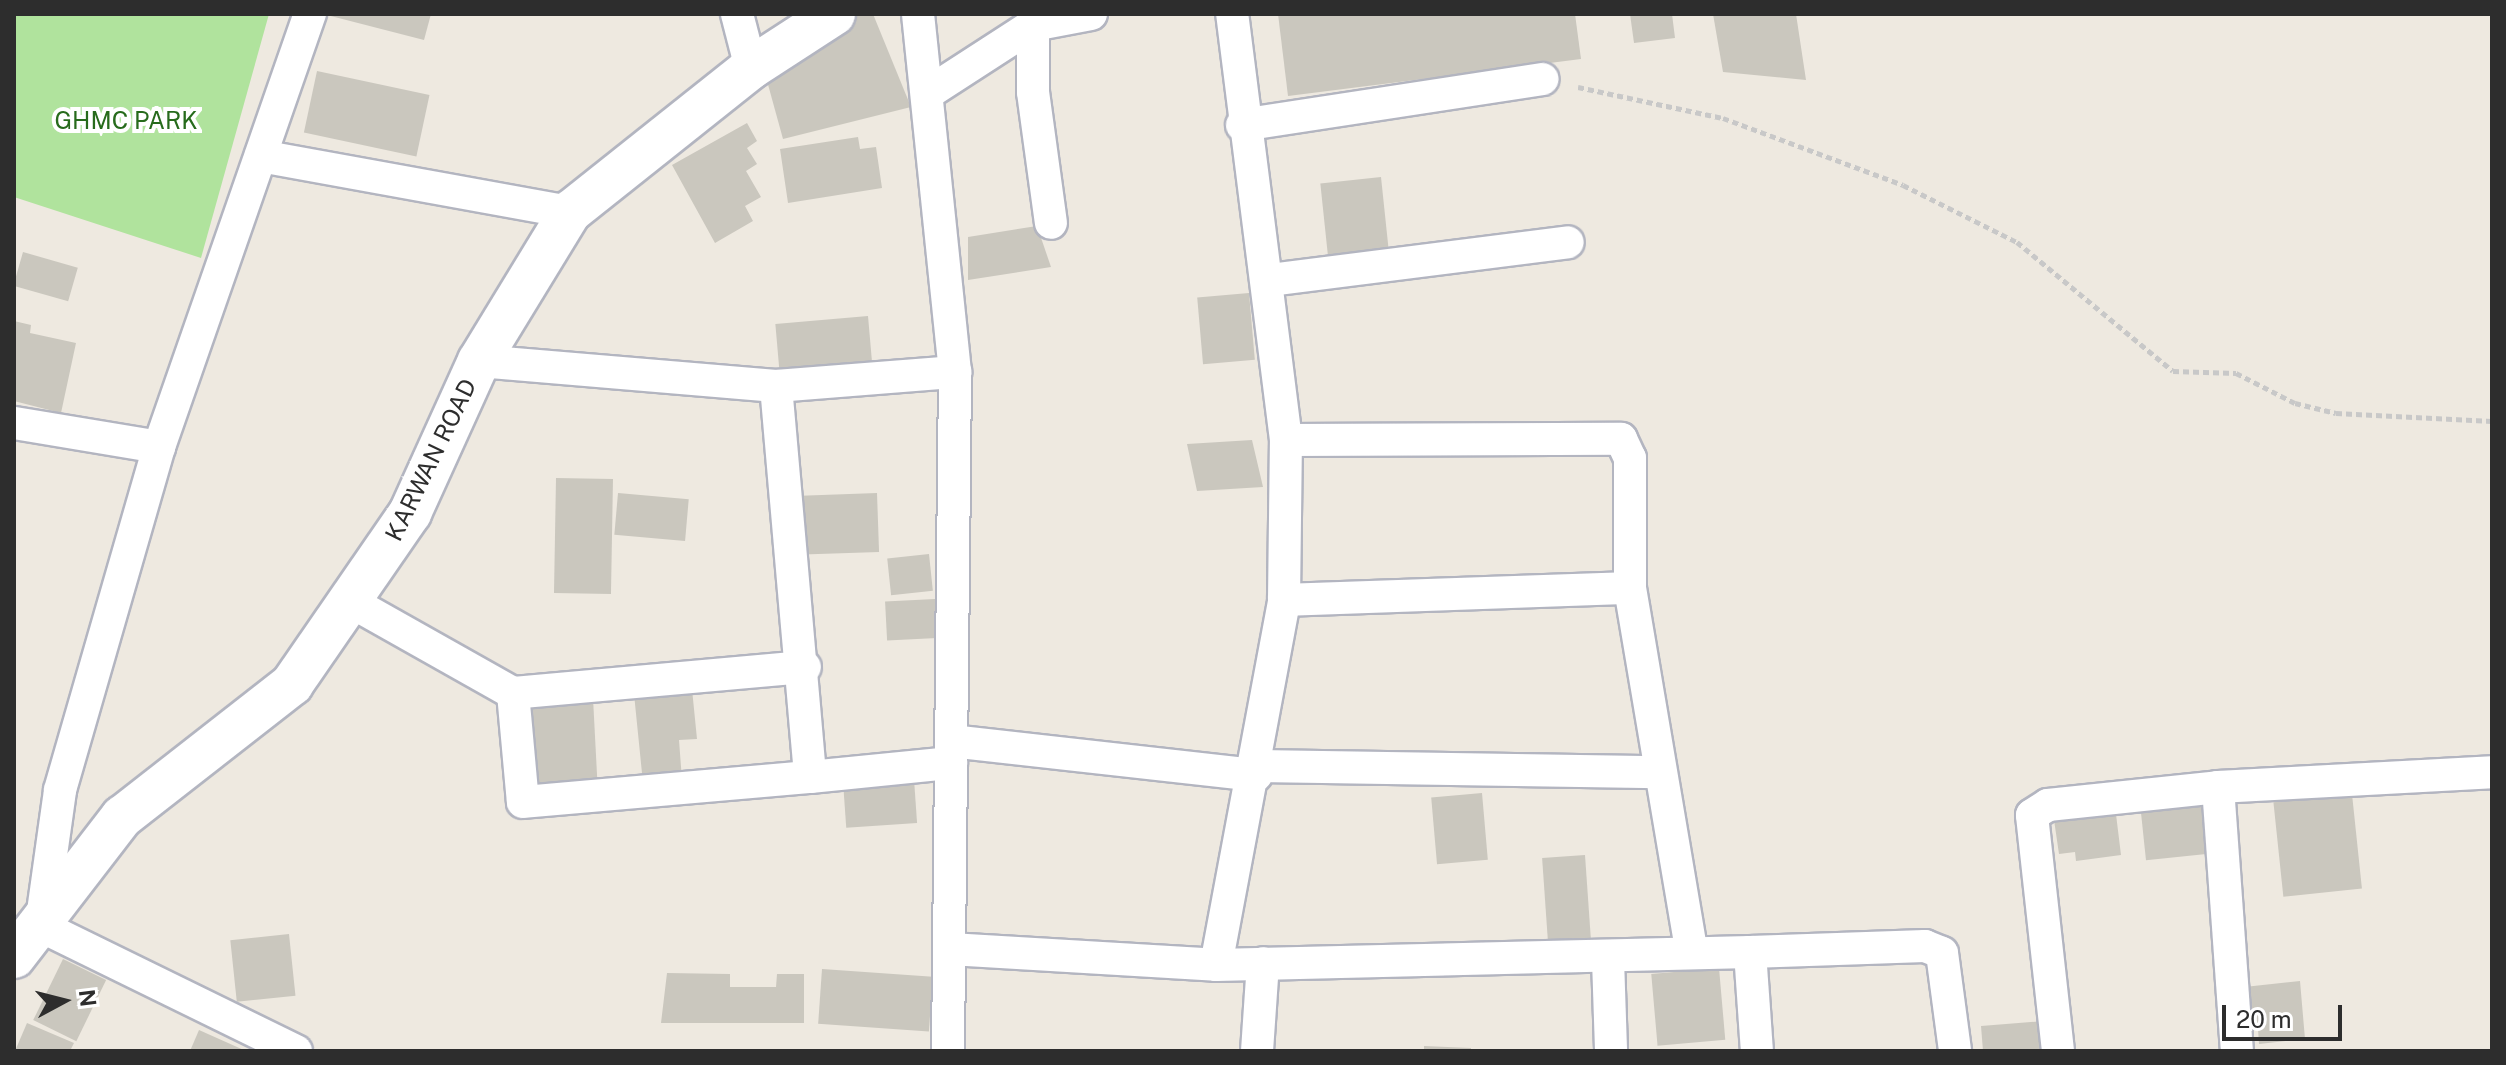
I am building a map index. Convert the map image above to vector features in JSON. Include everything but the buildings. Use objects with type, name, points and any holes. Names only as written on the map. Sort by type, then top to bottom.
[{"type":"street","points":[[296,1051],[41,926],[60,790],[159,447],[310,14]]},
{"type":"street","points":[[737,14],[751,68]]},
{"type":"street","name":"KARWAN ROAD","points":[[14,957],[41,926],[122,817],[292,684],[353,603],[410,513],[479,361],[570,212],[751,68],[834,14]]},
{"type":"street","points":[[918,14],[931,91],[955,372],[948,1051]]},
{"type":"street","points":[[931,91],[1033,20],[1091,14]]},
{"type":"street","points":[[1216,965],[1257,770],[1284,600],[1286,440],[1269,280],[1242,125],[1232,14]]},
{"type":"street","points":[[1033,20],[1033,92],[1051,223]]},
{"type":"street","points":[[1242,125],[1543,79]]},
{"type":"street","points":[[261,156],[570,212]]},
{"type":"street","points":[[1269,280],[1568,242]]},
{"type":"street","points":[[479,361],[776,386],[955,372]]},
{"type":"street","points":[[776,386],[805,667],[810,777]]},
{"type":"street","points":[[14,423],[159,447]]},
{"type":"street","points":[[1286,440],[1621,439],[1630,458],[1630,588],[1692,953]]},
{"type":"street","points":[[1284,600],[1630,588]]},
{"type":"street","points":[[353,603],[513,693],[805,667]]},
{"type":"street","points":[[513,693],[523,802],[810,777],[951,752],[1257,770],[1660,772]]},
{"type":"street","points":[[2058,1051],[2032,815],[2048,805],[2218,787],[2492,772]]},
{"type":"street","points":[[2218,787],[2237,1051]]},
{"type":"street","points":[[950,949],[1216,965],[1608,959],[1692,953],[1925,946],[1942,953],[1955,1051]]},
{"type":"street","points":[[1750,952],[1757,1051]]},
{"type":"street","points":[[1608,959],[1611,1051]]},
{"type":"street","points":[[1257,1051],[1263,963]]},
{"type":"path","points":[[1543,79],[1723,118],[1903,185],[2017,242],[2173,371],[2236,373],[2295,403],[2336,413],[2492,421]]},
{"type":"green space","name":"GHMC PARK","points":[[14,14],[269,14],[201,258],[14,197]]}]
